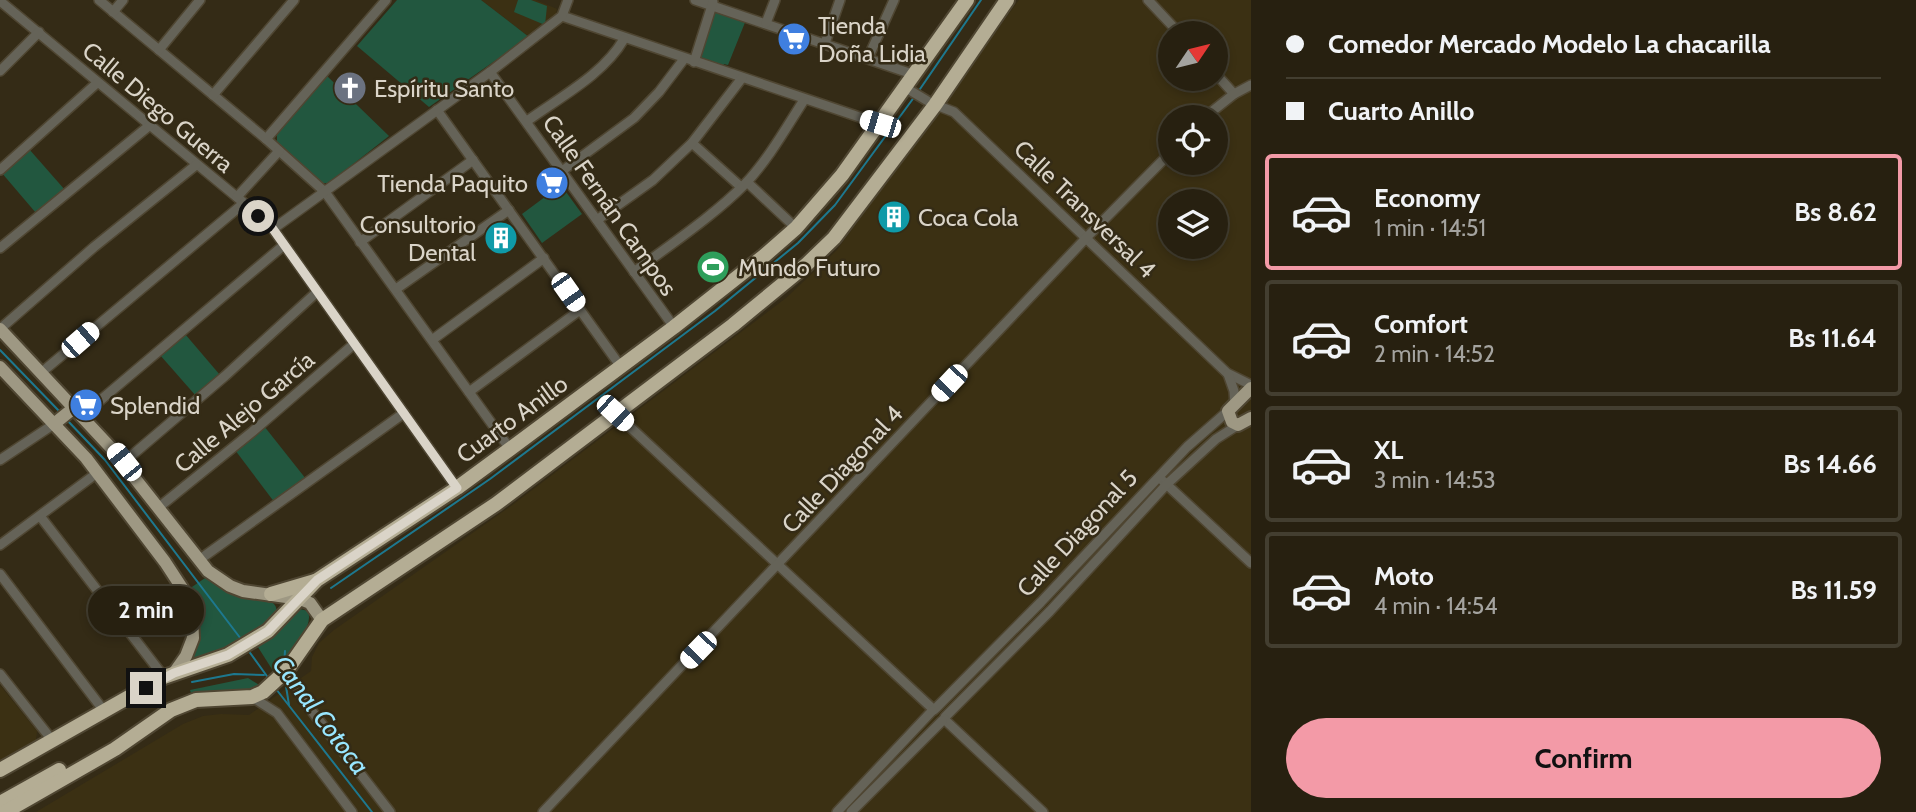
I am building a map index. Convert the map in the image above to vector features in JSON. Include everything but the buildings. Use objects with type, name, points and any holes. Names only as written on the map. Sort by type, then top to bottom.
[{"type":"highway","name":"Cuarto Anillo","points":[[0,770],[169,675],[212,662],[268,631],[317,580],[457,488],[674,327],[796,228],[880,124],[911,91],[915,75],[967,0]]},
{"type":"highway","points":[[5,812],[115,749],[171,710],[196,700],[258,694],[283,674],[322,620],[496,504],[733,325],[834,239],[930,102],[1007,0]]},
{"type":"highway","points":[[271,594],[317,580]]},
{"type":"highway","points":[[0,779],[94,724],[128,699]]},
{"type":"highway","points":[[0,803],[110,742],[142,729]]},
{"type":"main road","points":[[0,329],[42,372],[68,415],[97,473],[165,562],[189,602],[193,628],[191,648],[169,675]]},
{"type":"main road","points":[[1,370],[68,415],[124,462],[208,571],[230,586],[256,594],[271,594],[310,603],[322,620]]},
{"type":"main road","name":"Calle Diagonal 5","points":[[1231,408],[1251,387]]},
{"type":"main road","points":[[1231,408],[1232,422],[1238,425]]},
{"type":"main road","name":"Calle Diagonal 5","points":[[1238,425],[1251,418]]},
{"type":"street","points":[[99,0],[266,139],[325,192],[510,449]]},
{"type":"street","points":[[113,12],[123,0]]},
{"type":"street","points":[[159,50],[200,0]]},
{"type":"street","points":[[214,95],[294,0]]},
{"type":"street","points":[[266,139],[386,0]]},
{"type":"street","points":[[273,229],[490,72],[562,16],[568,0]]},
{"type":"street","points":[[695,0],[712,3],[915,75]]},
{"type":"street","points":[[766,23],[775,0]]},
{"type":"street","points":[[825,43],[840,0]]},
{"type":"street","points":[[868,58],[894,0]]},
{"type":"street","points":[[1148,0],[1168,21]]},
{"type":"street","name":"Calle Diego Guerra","points":[[0,1],[273,229],[457,488]]},
{"type":"street","points":[[694,62],[712,3]]},
{"type":"street","points":[[562,16],[880,124]]},
{"type":"street","points":[[0,71],[38,32]]},
{"type":"street","points":[[527,121],[598,70],[624,39]]},
{"type":"street","points":[[562,171],[634,118],[659,92],[684,58]]},
{"type":"street","name":"Calle Fernán Campos","points":[[490,72],[674,327]]},
{"type":"street","points":[[597,220],[653,180],[692,144],[742,78]]},
{"type":"street","points":[[0,170],[97,83]]},
{"type":"street","points":[[1220,105],[1251,85]]},
{"type":"street","points":[[1228,87],[1234,94]]},
{"type":"street","name":"Calle Transversal 4","points":[[911,91],[954,112],[1227,373],[1251,387]]},
{"type":"street","points":[[634,272],[691,230],[744,185],[804,100]]},
{"type":"street","points":[[437,110],[621,367]]},
{"type":"street","points":[[0,248],[150,125]]},
{"type":"street","points":[[692,144],[796,228]]},
{"type":"street","points":[[42,372],[241,200],[279,151]]},
{"type":"street","points":[[360,242],[473,160]]},
{"type":"street","points":[[0,329],[93,247],[197,165]]},
{"type":"street","name":"Calle Diagonal 4","points":[[543,812],[1158,165]]},
{"type":"street","points":[[396,289],[509,210]]},
{"type":"street","points":[[0,460],[68,415],[284,245]]},
{"type":"street","points":[[432,340],[544,258]]},
{"type":"street","points":[[124,462],[219,382],[317,292]]},
{"type":"street","points":[[469,391],[580,310]]},
{"type":"street","name":"Calle Alejo García","points":[[158,508],[354,344]]},
{"type":"street","points":[[1227,373],[1234,391],[1231,408]]},
{"type":"street","name":"Calle Diagonal 5","points":[[837,812],[1159,477],[1231,408]]},
{"type":"street","points":[[199,560],[404,413]]},
{"type":"street","points":[[615,413],[934,710],[944,710],[944,719],[1042,812]]},
{"type":"street","name":"Calle Diagonal 5","points":[[851,812],[1050,611],[1167,484],[1216,439],[1238,425]]},
{"type":"street","points":[[1209,428],[1214,429],[1216,439]]},
{"type":"street","points":[[0,545],[97,473]]},
{"type":"street","points":[[1159,477],[1251,564]]},
{"type":"street","points":[[40,516],[169,675]]},
{"type":"street","points":[[1103,535],[1111,543]]},
{"type":"street","points":[[0,574],[104,711]]},
{"type":"street","points":[[0,674],[52,740]]},
{"type":"street","points":[[283,674],[390,812]]},
{"type":"street","points":[[258,694],[277,713],[352,812]]},
{"type":"shaded area","points":[[481,0],[536,0],[557,9],[555,17],[529,37]]},
{"type":"shaded area","points":[[1019,0],[1251,0],[1251,812],[36,812],[183,724],[203,716],[249,715],[311,671],[312,657],[319,643],[334,630],[511,506],[786,298],[837,250]]},
{"type":"shaded area","points":[[0,685],[37,731],[36,740],[0,761]]},
{"type":"green space","points":[[397,0],[481,0],[529,37],[429,107],[357,46]]},
{"type":"green space","points":[[518,0],[531,0],[547,6],[545,25],[514,12]]},
{"type":"green space","points":[[716,11],[746,20],[728,65],[724,64],[723,68],[700,59],[699,56]]},
{"type":"green space","points":[[327,76],[389,136],[329,183],[322,183],[277,142],[277,134]]},
{"type":"green space","points":[[29,149],[65,190],[36,213],[1,172]]},
{"type":"green space","points":[[561,185],[582,214],[542,243],[522,214]]},
{"type":"green space","points":[[185,334],[220,375],[196,396],[160,355]]},
{"type":"green space","points":[[264,426],[306,479],[275,503],[235,450]]},
{"type":"green space","points":[[208,576],[230,593],[273,603],[276,612],[271,621],[244,640],[187,664],[196,646],[199,627],[189,589]]},
{"type":"green space","points":[[300,609],[308,611],[309,618],[304,635],[275,674],[256,644]]},
{"type":"green space","points":[[248,678],[261,686],[246,691],[191,693],[190,690]]},
{"type":"waterway","points":[[918,92],[981,0]]},
{"type":"waterway","points":[[331,588],[490,479],[715,311],[798,243],[835,205],[915,96]]},
{"type":"waterway","name":"Canal Cotoca","points":[[0,350],[60,412]]},
{"type":"waterway","name":"Canal Cotoca","points":[[66,419],[105,460],[241,639]]},
{"type":"waterway","name":"Canal Cotoca","points":[[248,650],[269,679]]},
{"type":"waterway","points":[[284,664],[285,651]]},
{"type":"waterway","points":[[192,682],[234,674],[264,675]]},
{"type":"waterway","points":[[285,680],[289,705]]},
{"type":"waterway","name":"Canal Cotoca","points":[[276,689],[372,812]]},
{"type":"place","name":"Tienda Doña Lidia","points":[[794,39]]},
{"type":"place","name":"Espíritu Santo","points":[[350,88]]},
{"type":"place","name":"Tienda Paquito","points":[[552,183]]},
{"type":"place","name":"Coca Cola","points":[[894,217]]},
{"type":"place","name":"Consultorio Dental","points":[[501,238]]},
{"type":"place","name":"Mundo Futuro","points":[[713,267]]},
{"type":"place","name":"Splendid","points":[[86,405]]},
{"type":"route","points":[[146,688],[164,677],[228,655],[268,631],[317,580],[457,488],[273,229],[258,216]]}]
